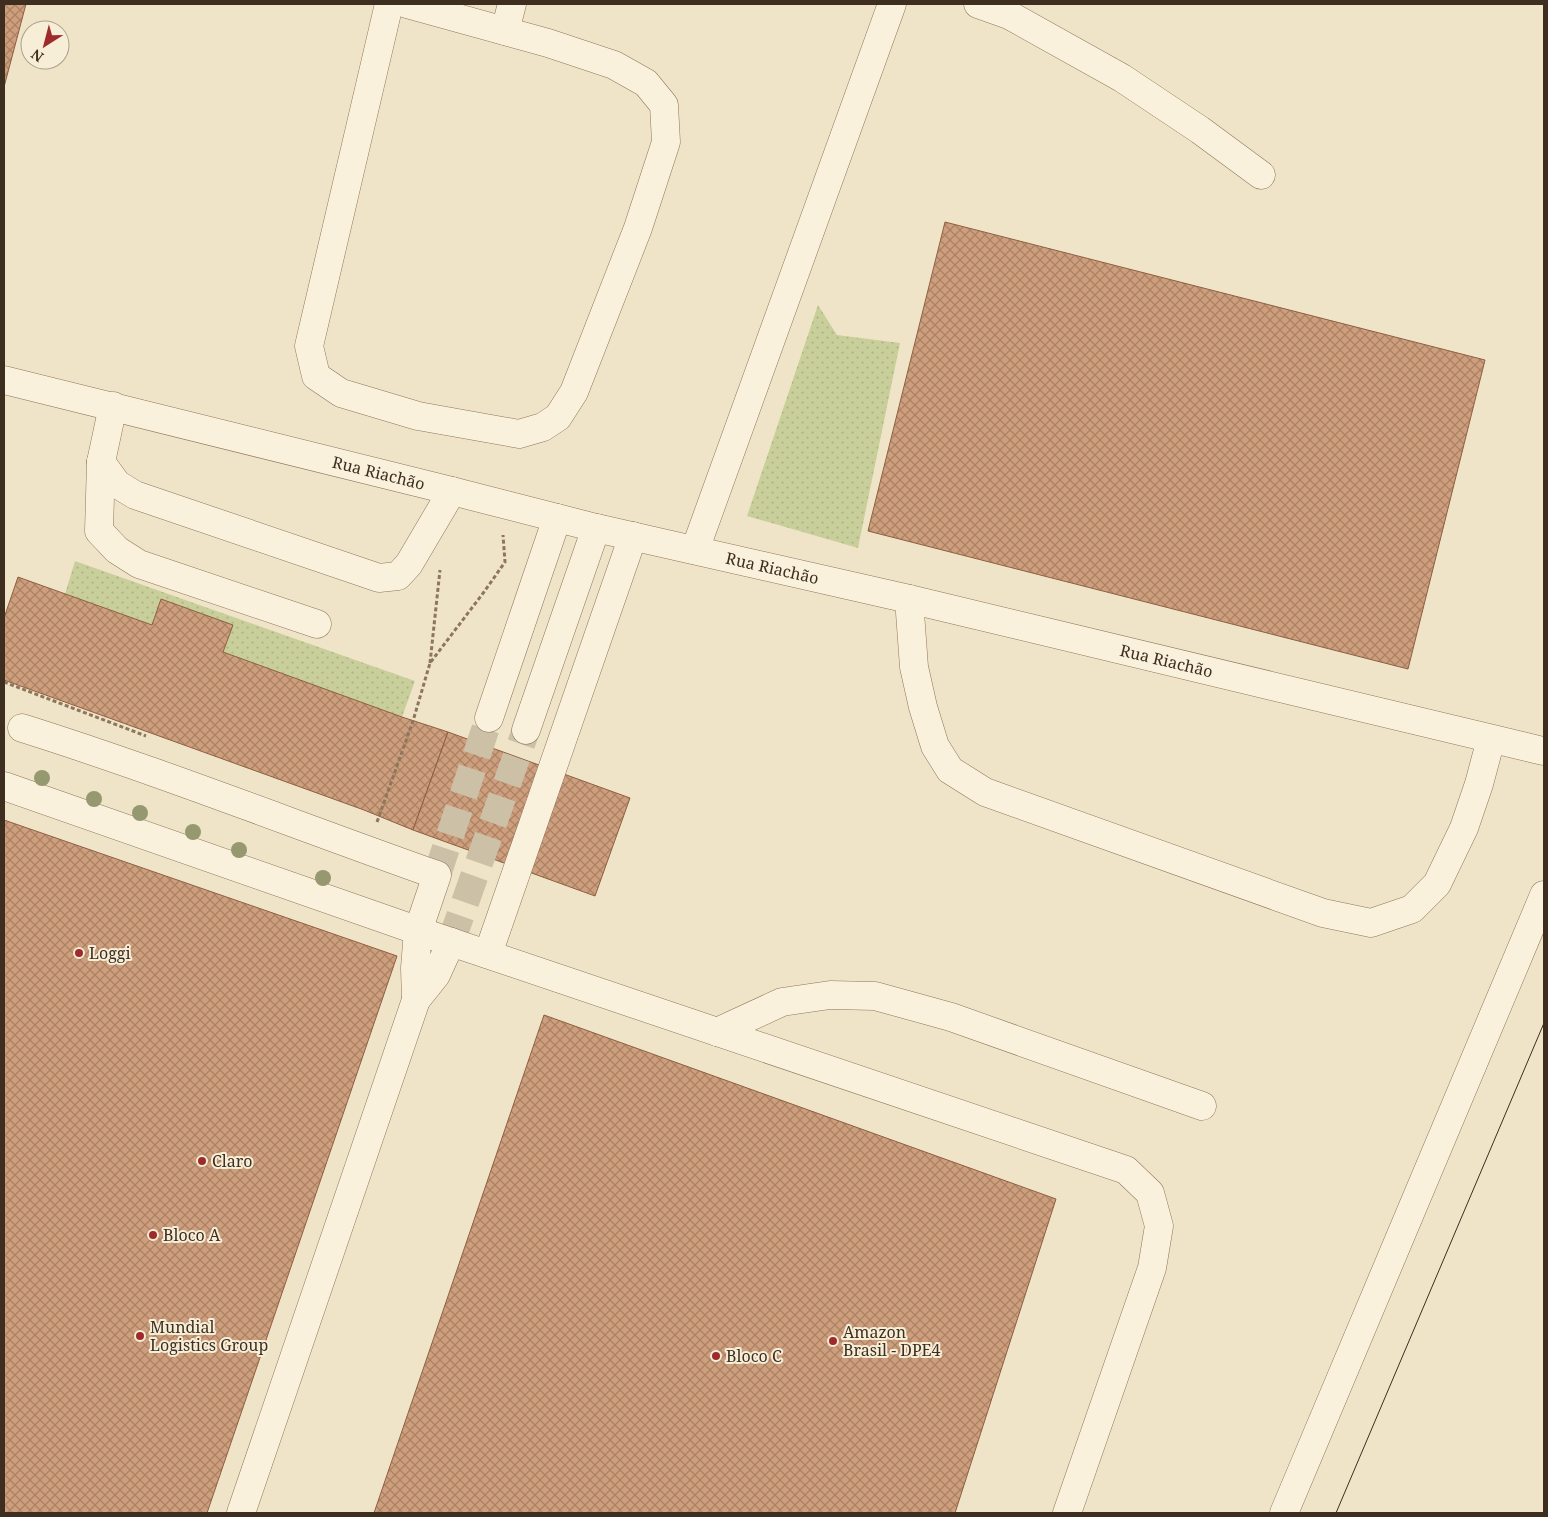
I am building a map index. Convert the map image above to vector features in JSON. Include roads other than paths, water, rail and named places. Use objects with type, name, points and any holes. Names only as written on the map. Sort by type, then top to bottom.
[{"type":"street","points":[[389,4],[308,346],[316,376],[341,393],[418,416],[519,434],[544,427],[558,417],[574,392],[638,228],[666,142],[664,105],[646,83],[614,65],[548,43],[407,4]]},
{"type":"street","points":[[505,31],[512,4]]},
{"type":"street","points":[[695,550],[892,4]]},
{"type":"street","points":[[978,4],[1009,15],[1122,78],[1200,130],[1261,175]]},
{"type":"street","name":"Rua Riachão","points":[[4,380],[596,528],[909,599],[1543,751]]},
{"type":"street","points":[[113,406],[101,462],[99,530],[117,550],[139,564],[318,624]]},
{"type":"street","points":[[101,462],[117,484],[135,495],[379,578],[398,576],[409,564],[452,491]]},
{"type":"street","points":[[489,718],[557,518]]},
{"type":"street","points":[[526,730],[596,528]]},
{"type":"street","points":[[488,954],[633,536]]},
{"type":"street","points":[[909,599],[914,667],[923,707],[935,746],[950,770],[985,792],[1323,913],[1371,923],[1412,909],[1437,884],[1464,828],[1479,784],[1491,739]]},
{"type":"street","points":[[22,728],[103,754],[437,875],[418,931],[415,968],[416,1000]]},
{"type":"street","points":[[4,786],[418,931],[1126,1170],[1150,1193],[1159,1226],[1152,1268],[1067,1513]]},
{"type":"street","points":[[1284,1513],[1544,895]]},
{"type":"street","points":[[241,1513],[416,1000],[436,975],[451,942]]},
{"type":"street","points":[[717,1032],[782,1002],[830,995],[875,996],[951,1017],[1202,1106]]},
{"type":"tunnel","points":[[437,875],[489,718]]},
{"type":"tunnel","points":[[451,942],[526,730]]},
{"type":"tram line","points":[[1336,1513],[1544,1023]]},
{"type":"place","name":"Loggi","points":[[79,953]]},
{"type":"place","name":"Claro","points":[[202,1161]]},
{"type":"place","name":"Bloco A","points":[[153,1235]]},
{"type":"place","name":"Mundial Logistics Group","points":[[140,1336]]},
{"type":"place","name":"Amazon Brasil - DPE4","points":[[833,1341]]},
{"type":"place","name":"Bloco C","points":[[716,1356]]}]
